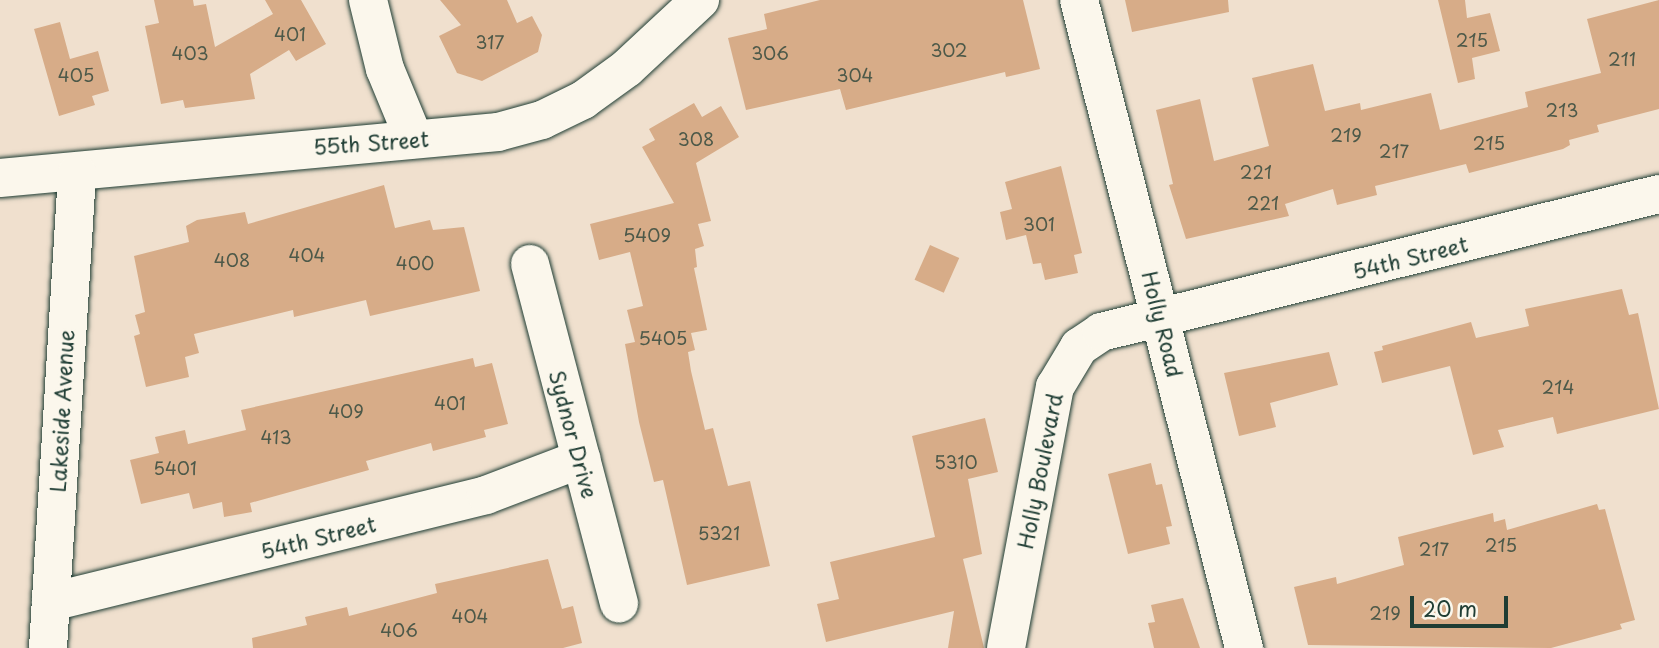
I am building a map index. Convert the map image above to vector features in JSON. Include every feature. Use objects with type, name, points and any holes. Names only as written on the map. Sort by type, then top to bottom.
[{"type":"street","points":[[368,0],[385,69],[414,139]]},
{"type":"street","name":"55th Street","points":[[0,178],[77,173],[498,132],[542,120],[583,100],[627,68],[701,0]]},
{"type":"street","name":"Holly Road","points":[[1079,0],[1244,648]]},
{"type":"street","name":"Lakeside Avenue","points":[[48,648],[77,173]]},
{"type":"street","name":"54th Street","points":[[1162,320],[1659,194]]},
{"type":"street","name":"Sydnor Drive","points":[[530,264],[619,604]]},
{"type":"street","name":"Holly Boulevard","points":[[1006,648],[1055,387],[1063,368],[1079,347],[1101,332],[1162,320]]},
{"type":"street","name":"54th Street","points":[[51,602],[486,495],[581,459]]},
{"type":"building","points":[[154,0],[193,0],[194,6],[206,4],[215,47],[273,14],[265,0],[301,0],[326,44],[296,61],[289,50],[250,74],[255,99],[185,108],[183,100],[161,104],[145,26],[159,23]]},
{"type":"building","points":[[440,0],[507,0],[517,23],[532,16],[542,35],[538,52],[482,81],[457,73],[439,36],[461,25]]},
{"type":"building","points":[[820,0],[1023,0],[1040,69],[1006,77],[1005,72],[846,110],[840,89],[746,110],[728,38],[767,29],[764,14]]},
{"type":"building","points":[[1125,0],[1228,0],[1229,12],[1132,32]]},
{"type":"building","points":[[1438,0],[1465,0],[1467,18],[1490,13],[1500,51],[1472,58],[1475,79],[1458,83]]},
{"type":"building","points":[[1659,0],[1659,109],[1597,125],[1599,132],[1569,140],[1570,145],[1563,149],[1469,173],[1466,164],[1375,186],[1377,195],[1337,205],[1333,189],[1285,204],[1289,216],[1186,239],[1169,185],[1173,184],[1156,110],[1200,99],[1214,161],[1269,146],[1252,78],[1313,64],[1325,111],[1360,103],[1361,110],[1431,93],[1440,130],[1528,107],[1525,92],[1601,73],[1587,19]]},
{"type":"building","points":[[60,22],[70,59],[98,51],[109,91],[92,96],[95,105],[59,116],[34,29]]},
{"type":"building","points":[[694,103],[702,117],[721,106],[739,137],[696,163],[711,221],[698,224],[704,246],[695,249],[697,267],[694,268],[707,330],[691,333],[695,350],[688,352],[691,371],[705,430],[713,428],[728,486],[750,481],[770,566],[687,585],[663,480],[654,482],[639,422],[625,344],[635,342],[627,310],[643,306],[630,252],[599,260],[590,224],[674,203],[642,147],[655,140],[649,129]]},
{"type":"building","points":[[1061,166],[1082,253],[1074,255],[1078,273],[1045,280],[1041,263],[1033,264],[1026,235],[1006,240],[1000,212],[1012,209],[1005,182]]},
{"type":"building","points":[[384,185],[395,228],[430,220],[433,230],[464,227],[480,291],[370,316],[366,300],[294,317],[293,310],[194,334],[199,353],[185,357],[189,377],[146,387],[134,336],[140,334],[135,315],[145,312],[134,256],[189,242],[186,226],[197,220],[245,212],[248,224]]},
{"type":"building","points":[[930,245],[959,258],[944,293],[915,280]]},
{"type":"building","points":[[1622,289],[1629,315],[1638,313],[1659,409],[1557,434],[1553,417],[1498,430],[1504,447],[1473,455],[1450,366],[1382,383],[1374,352],[1383,350],[1382,346],[1471,322],[1476,338],[1529,326],[1525,309]]},
{"type":"building","points":[[1329,352],[1338,385],[1270,403],[1276,427],[1239,436],[1224,373]]},
{"type":"building","points":[[473,358],[475,367],[492,363],[508,424],[484,430],[486,437],[433,451],[431,443],[366,461],[369,470],[250,503],[252,512],[224,517],[222,502],[193,509],[189,493],[141,504],[130,460],[159,453],[155,437],[185,430],[188,444],[246,430],[241,410]]},
{"type":"building","points":[[985,418],[998,472],[968,479],[982,554],[963,559],[984,648],[948,648],[954,611],[826,642],[817,604],[839,599],[830,562],[935,537],[912,436]]},
{"type":"building","points":[[1151,463],[1156,485],[1162,484],[1172,526],[1166,527],[1170,544],[1128,554],[1108,474]]},
{"type":"building","points":[[1597,504],[1599,510],[1605,509],[1635,620],[1620,624],[1622,629],[1551,648],[1308,645],[1294,587],[1336,577],[1337,584],[1404,565],[1398,537],[1493,513],[1494,522],[1505,519],[1507,530]]},
{"type":"building","points":[[548,559],[562,609],[573,606],[582,643],[563,648],[253,648],[252,638],[307,625],[305,617],[347,607],[349,616],[437,593],[435,584]]},
{"type":"building","points":[[1183,598],[1200,648],[1154,648],[1148,623],[1155,622],[1151,605]]}]
